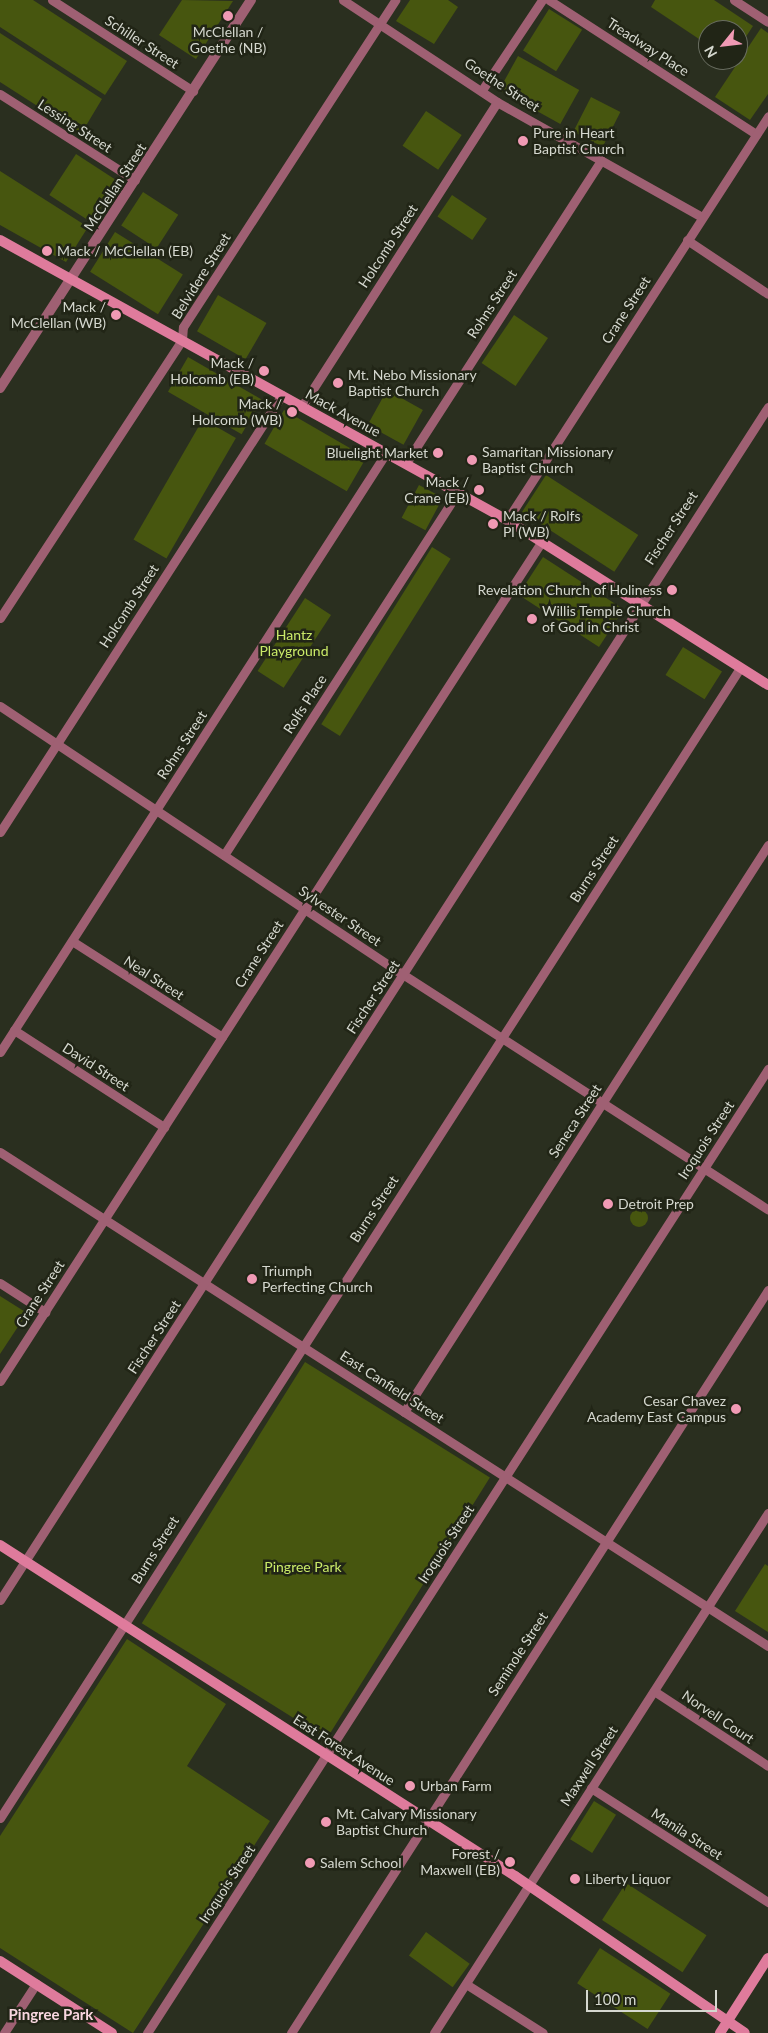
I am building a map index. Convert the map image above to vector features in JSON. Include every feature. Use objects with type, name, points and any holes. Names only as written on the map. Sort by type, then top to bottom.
[{"type":"main road","name":"Mack Avenue","points":[[0,240],[507,520],[740,668],[767,682]]},
{"type":"main road","name":"East Forest Avenue","points":[[0,1545],[428,1820],[729,2020],[745,2033]]},
{"type":"main road","points":[[720,2033],[768,1958]]},
{"type":"main road","points":[[0,1961],[112,2033]]},
{"type":"street","name":"Schiller Street","points":[[52,0],[193,91]]},
{"type":"street","name":"Goethe Street","points":[[343,0],[482,90],[497,102],[702,217]]},
{"type":"street","name":"Belvidere Street","points":[[0,618],[182,340],[183,327],[395,0]]},
{"type":"street","points":[[482,90],[542,0]]},
{"type":"street","name":"Treadway Place","points":[[549,0],[756,134]]},
{"type":"street","points":[[734,0],[768,22]]},
{"type":"street","name":"McClellan Street","points":[[0,388],[250,1]]},
{"type":"street","name":"Lessing Street","points":[[0,94],[135,180]]},
{"type":"street","name":"Holcomb Street","points":[[302,406],[497,102]]},
{"type":"street","name":"Crane Street","points":[[507,520],[768,116]]},
{"type":"street","name":"Rohns Street","points":[[406,463],[601,160]]},
{"type":"street","points":[[688,240],[768,294]]},
{"type":"street","name":"Holcomb Street","points":[[0,832],[282,395]]},
{"type":"street","name":"Fischer Street","points":[[0,1600],[768,407]]},
{"type":"street","name":"Rohns Street","points":[[0,1052],[386,453]]},
{"type":"street","name":"Rolfs Place","points":[[224,855],[458,492]]},
{"type":"street","name":"Crane Street","points":[[0,1381],[542,541]]},
{"type":"street","name":"Burns Street","points":[[0,1818],[301,1346],[740,668]]},
{"type":"street","name":"Sylvester Street","points":[[0,706],[404,975],[768,1210]]},
{"type":"street","name":"Seneca Street","points":[[404,1412],[768,844]]},
{"type":"street","name":"Neal Street","points":[[72,941],[222,1037]]},
{"type":"street","name":"David Street","points":[[14,1030],[164,1127]]},
{"type":"street","name":"Iroquois Street","points":[[147,2033],[768,1069]]},
{"type":"street","name":"East Canfield Street","points":[[0,1152],[768,1646]]},
{"type":"street","points":[[0,1283],[45,1312]]},
{"type":"street","name":"Seminole Street","points":[[291,2033],[768,1290]]},
{"type":"street","name":"Maxwell Street","points":[[434,2033],[768,1513]]},
{"type":"street","name":"Norvell Court","points":[[654,1691],[768,1766]]},
{"type":"street","name":"Manila Street","points":[[591,1788],[768,1902]]},
{"type":"street","points":[[4,2033],[36,1984]]},
{"type":"street","points":[[466,1984],[543,2033]]},
{"type":"green space","points":[[0,0],[33,0],[127,61],[105,95],[0,27]]},
{"type":"green space","points":[[182,0],[233,1],[196,59],[159,35]]},
{"type":"green space","points":[[410,0],[448,0],[458,7],[434,44],[396,21]]},
{"type":"green space","points":[[655,0],[714,0],[744,20],[698,20],[698,38],[651,7]]},
{"type":"green space","points":[[549,9],[582,30],[556,71],[523,51]]},
{"type":"green space","points":[[748,23],[753,26],[748,34]]},
{"type":"green space","points":[[761,28],[768,33],[768,94],[750,120],[715,97],[733,70],[748,70],[748,48]]},
{"type":"green space","points":[[0,33],[102,99],[81,134],[0,82]]},
{"type":"green space","points":[[518,56],[579,90],[560,124],[499,90]]},
{"type":"green space","points":[[591,97],[620,112],[603,147],[573,132]]},
{"type":"green space","points":[[426,111],[462,135],[438,170],[403,146]]},
{"type":"green space","points":[[76,154],[118,181],[91,222],[49,195]]},
{"type":"green space","points":[[0,171],[88,227],[66,262],[0,225]]},
{"type":"green space","points":[[143,192],[178,215],[156,248],[121,226]]},
{"type":"green space","points":[[452,195],[487,218],[472,240],[437,217]]},
{"type":"green space","points":[[115,232],[183,274],[158,314],[90,272]]},
{"type":"green space","points":[[218,295],[266,323],[245,359],[197,331]]},
{"type":"green space","points":[[514,315],[548,338],[516,386],[482,363]]},
{"type":"green space","points":[[188,357],[262,399],[242,434],[168,392]]},
{"type":"green space","points":[[387,390],[423,410],[403,445],[368,425]]},
{"type":"green space","points":[[284,410],[366,457],[347,491],[264,444]]},
{"type":"green space","points":[[203,419],[236,438],[166,558],[134,539]]},
{"type":"green space","points":[[546,475],[638,535],[614,572],[522,512]]},
{"type":"green space","points":[[419,485],[443,498],[425,530],[402,518]]},
{"type":"green space","points":[[432,547],[451,559],[340,736],[321,724]]},
{"type":"green space","points":[[543,557],[624,609],[599,647],[518,595]]},
{"type":"green space","name":"Hantz Playground","points":[[305,598],[331,615],[284,688],[258,671]]},
{"type":"green space","points":[[683,647],[722,671],[705,699],[666,675]]},
{"type":"green space","points":[[639,1209],[645,1212],[648,1218],[645,1224],[639,1227],[633,1224],[630,1218],[633,1212]]},
{"type":"green space","points":[[0,1296],[27,1313],[0,1354]]},
{"type":"green space","name":"Pingree Park","points":[[305,1362],[490,1478],[327,1739],[142,1623]]},
{"type":"green space","points":[[765,1564],[768,1566],[768,1632],[735,1611]]},
{"type":"green space","name":"Pingree Park","points":[[127,1639],[226,1704],[187,1766],[270,1821],[133,2033],[0,1948],[0,1836]]},
{"type":"green space","points":[[594,1801],[616,1815],[592,1853],[570,1839]]},
{"type":"green space","points":[[626,1883],[707,1935],[683,1972],[602,1920]]},
{"type":"green space","points":[[426,1932],[470,1964],[453,1987],[409,1955]]},
{"type":"green space","points":[[600,1948],[670,1994],[648,2029],[577,1983]]},
{"type":"place","name":"McClellan / Goethe (NB)","points":[[228,16]]},
{"type":"place","name":"Pure in Heart Baptist Church","points":[[523,141]]},
{"type":"place","name":"Mack / McClellan (EB)","points":[[47,251]]},
{"type":"place","name":"Mack / McClellan (WB)","points":[[116,315]]},
{"type":"place","name":"Mack / Holcomb (EB)","points":[[264,371]]},
{"type":"place","name":"Mt. Nebo Missionary Baptist Church","points":[[338,383]]},
{"type":"place","name":"Mack / Holcomb (WB)","points":[[292,412]]},
{"type":"place","name":"Bluelight Market","points":[[438,453]]},
{"type":"place","name":"Samaritan Missionary Baptist Church","points":[[472,460]]},
{"type":"place","name":"Mack / Crane (EB)","points":[[479,490]]},
{"type":"place","name":"Mack / Rolfs Pl (WB)","points":[[493,524]]},
{"type":"place","name":"Revelation Church of Holiness","points":[[672,590]]},
{"type":"place","name":"Willis Temple Church of God in Christ","points":[[532,619]]},
{"type":"place","name":"Detroit Prep","points":[[608,1204]]},
{"type":"place","name":"Triumph Perfecting Church","points":[[252,1279]]},
{"type":"place","name":"Cesar Chavez Academy East Campus","points":[[736,1409]]},
{"type":"place","name":"Urban Farm","points":[[410,1786]]},
{"type":"place","name":"Mt. Calvary Missionary Baptist Church","points":[[326,1822]]},
{"type":"place","name":"Forest / Maxwell (EB)","points":[[510,1862]]},
{"type":"place","name":"Salem School","points":[[310,1863]]},
{"type":"place","name":"Liberty Liquor","points":[[575,1879]]},
{"type":"district","name":"Pingree Park","points":[[51,2015]]}]
